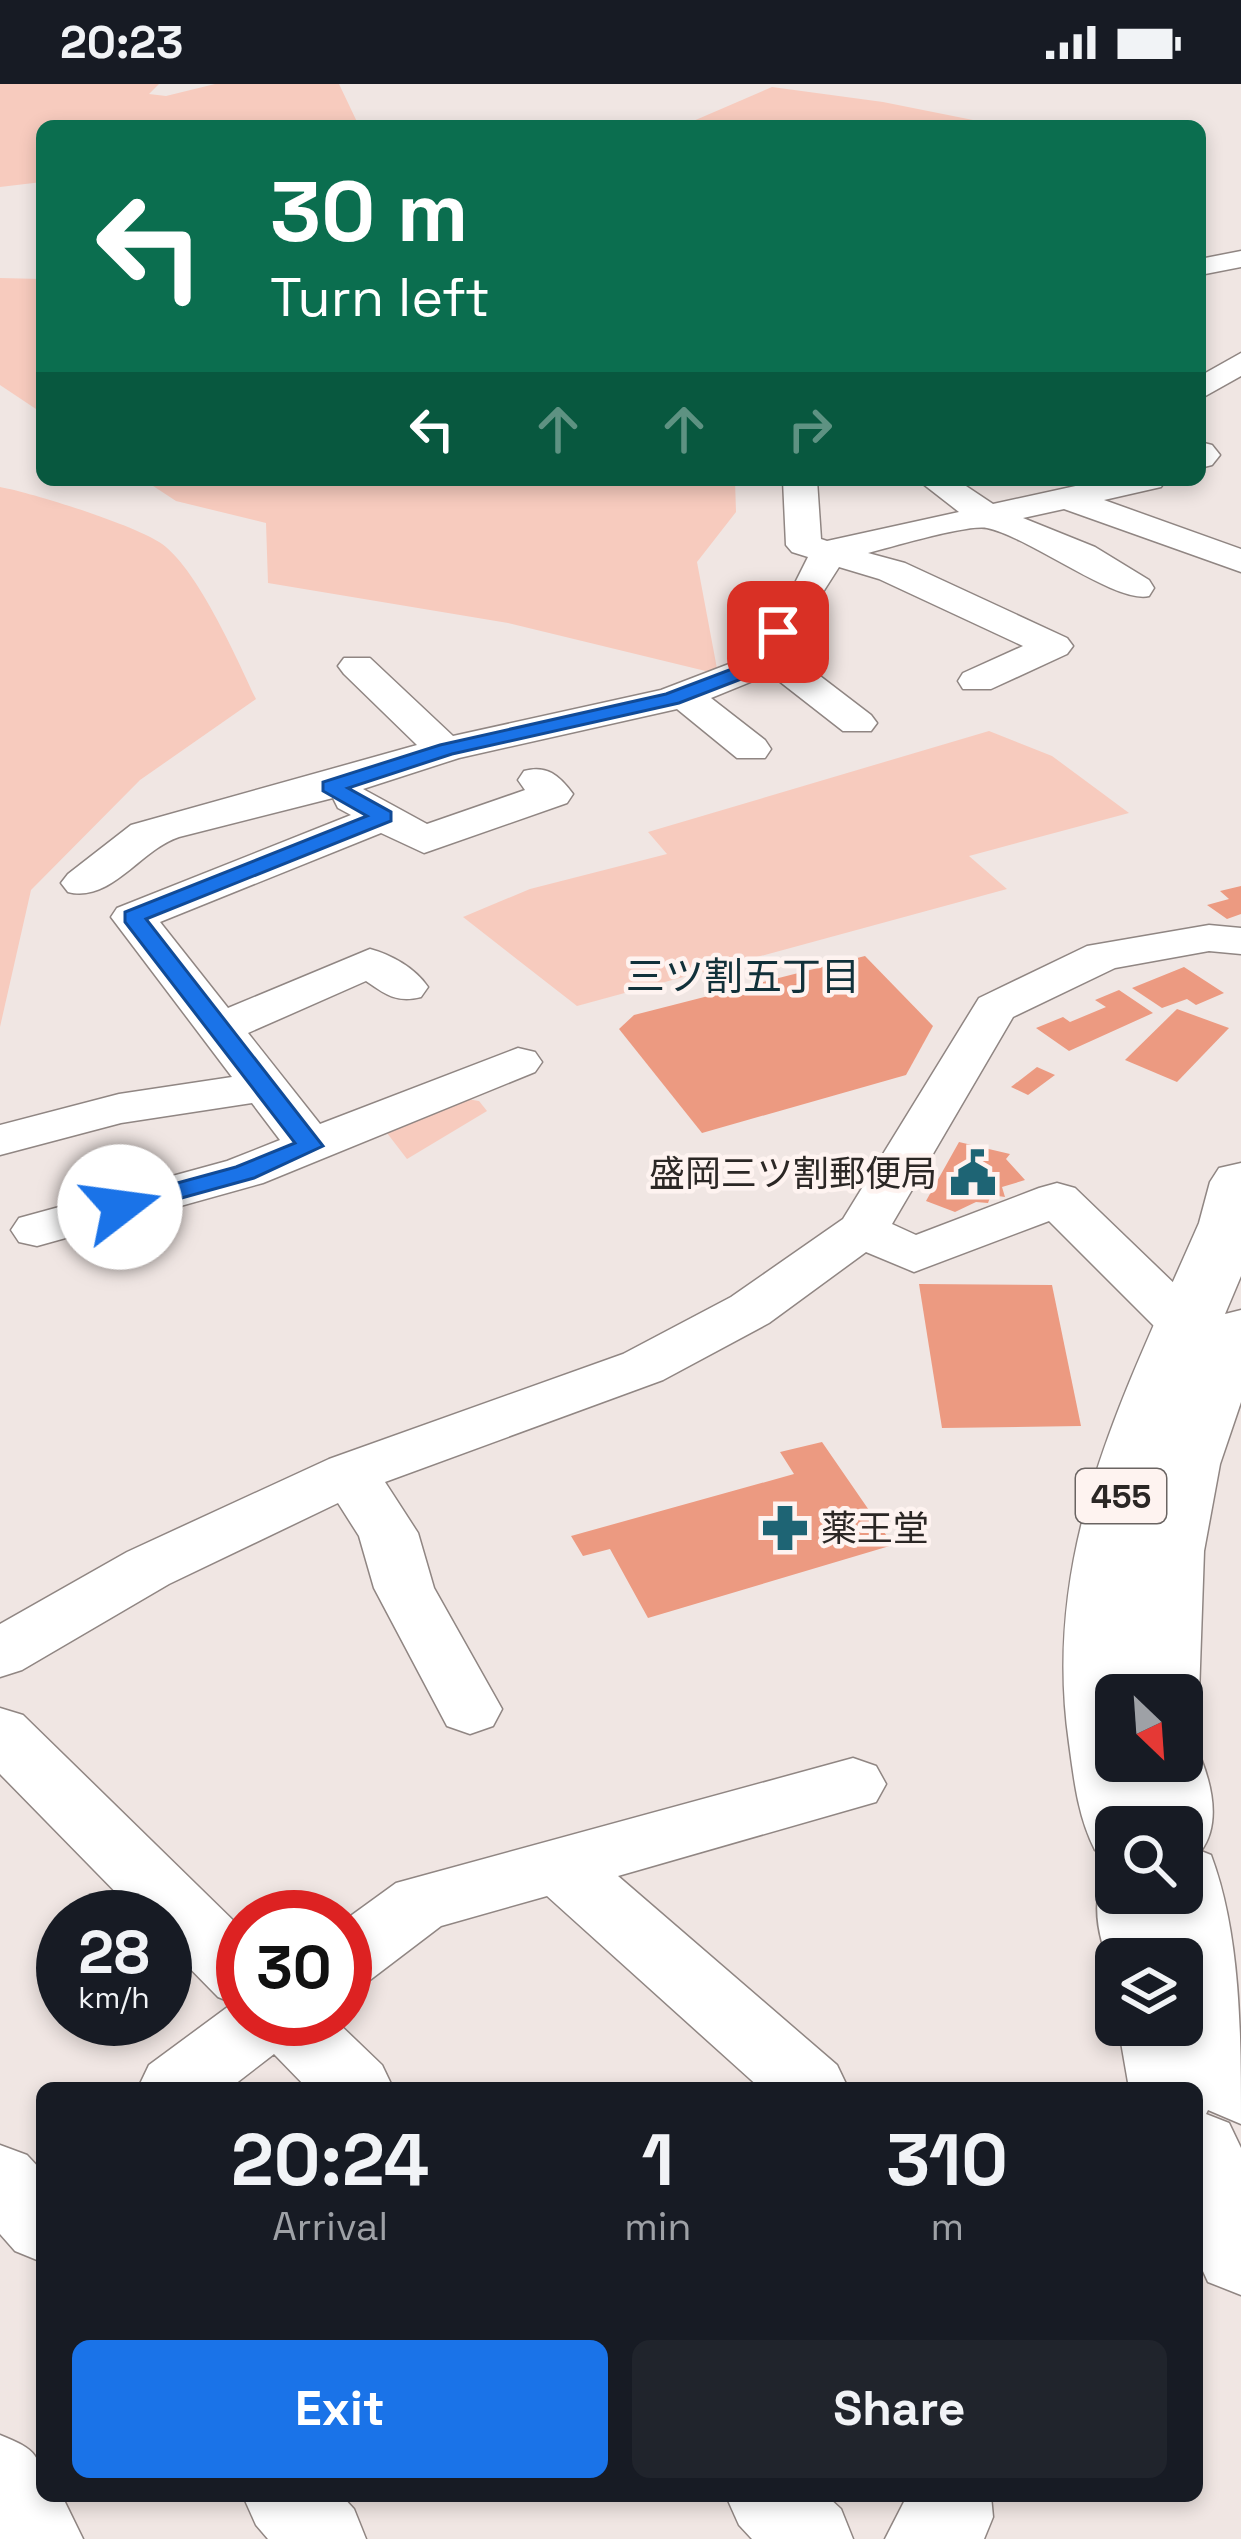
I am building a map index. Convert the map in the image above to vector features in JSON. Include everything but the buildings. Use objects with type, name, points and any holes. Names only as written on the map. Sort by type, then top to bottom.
[{"type":"highway","name":"455","points":[[1160,1674],[1162,1596],[1181,1462],[1206,1392],[1241,1183]]},
{"type":"highway","name":"455","points":[[1120,1806],[1102,1716],[1100,1609],[1119,1502],[1215,1330]]},
{"type":"highway","points":[[1187,1914],[1196,1970],[1241,2084]]},
{"type":"highway","points":[[1166,2046],[1173,2082]]},
{"type":"highway","points":[[1203,2166],[1241,2251]]},
{"type":"street","points":[[1206,266],[1241,259]]},
{"type":"street","points":[[1206,386],[1241,362]]},
{"type":"street","points":[[804,486],[799,502],[804,544],[892,571],[1054,646],[976,681]]},
{"type":"street","points":[[943,486],[988,516],[1082,554],[1136,587]]},
{"type":"street","points":[[83,883],[146,835],[445,750],[682,694],[755,667],[828,553],[1126,486]]},
{"type":"street","points":[[1072,500],[1241,561]]},
{"type":"street","points":[[767,653],[857,722]]},
{"type":"street","points":[[357,666],[445,750]]},
{"type":"street","points":[[682,694],[751,748]]},
{"type":"street","points":[[330,786],[424,840],[552,794],[538,781]]},
{"type":"street","points":[[311,1146],[133,917],[384,817]]},
{"type":"street","points":[[0,1653],[148,1568],[349,1473],[643,1367],[751,1310],[862,1231],[995,1008],[1102,956],[1209,938],[1241,941]]},
{"type":"street","points":[[220,1028],[370,963],[405,987]]},
{"type":"street","points":[[37,1229],[245,1172],[518,1062]]},
{"type":"street","points":[[0,1140],[119,1109],[265,1086]]},
{"type":"street","points":[[862,1231],[914,1255],[1057,1199],[1215,1330]]},
{"type":"street","points":[[349,1473],[388,1533],[404,1588],[470,1709]]},
{"type":"street","points":[[0,1733],[216,1949]]},
{"type":"street","points":[[372,1939],[420,1903],[853,1784]]},
{"type":"street","points":[[558,1865],[804,2082]]},
{"type":"street","points":[[183,2082],[230,2046]]},
{"type":"street","points":[[313,2046],[350,2082]]},
{"type":"street","points":[[0,2476],[40,2539]]},
{"type":"street","points":[[290,2502],[324,2539]]},
{"type":"street","points":[[773,2502],[811,2539]]},
{"type":"street","points":[[927,2539],[951,2517],[950,2502]]},
{"type":"shaded area","points":[[0,84],[159,84],[149,94],[166,96],[215,84],[339,84],[356,120],[36,120],[36,183],[0,187]]},
{"type":"shaded area","points":[[772,87],[973,120],[696,120]]},
{"type":"shaded area","points":[[0,278],[36,279],[36,409],[0,385]]},
{"type":"shaded area","points":[[153,486],[735,486],[736,512],[697,562],[718,674],[508,623],[268,583],[266,523],[176,501]]},
{"type":"shaded area","points":[[0,487],[81,510],[159,542],[201,591],[256,699],[140,780],[31,890],[0,1027]]},
{"type":"shaded area","points":[[989,731],[1052,756],[1129,813],[969,856],[1007,889],[577,1006],[463,917],[530,889],[667,854],[648,832]]},
{"type":"shaded area","points":[[467,1099],[479,1101],[487,1111],[407,1159],[387,1133]]},
{"type":"place","name":"盛岡三ツ割郵便局","points":[[973,1173]]},
{"type":"place","name":"薬王堂","points":[[785,1528]]},
{"type":"district","name":"三ツ割五丁目","points":[[743,976]]},
{"type":"route","points":[[120,1207],[245,1172],[311,1146],[133,917],[384,817],[330,786],[447,749],[672,699],[755,667],[778,632]]}]
